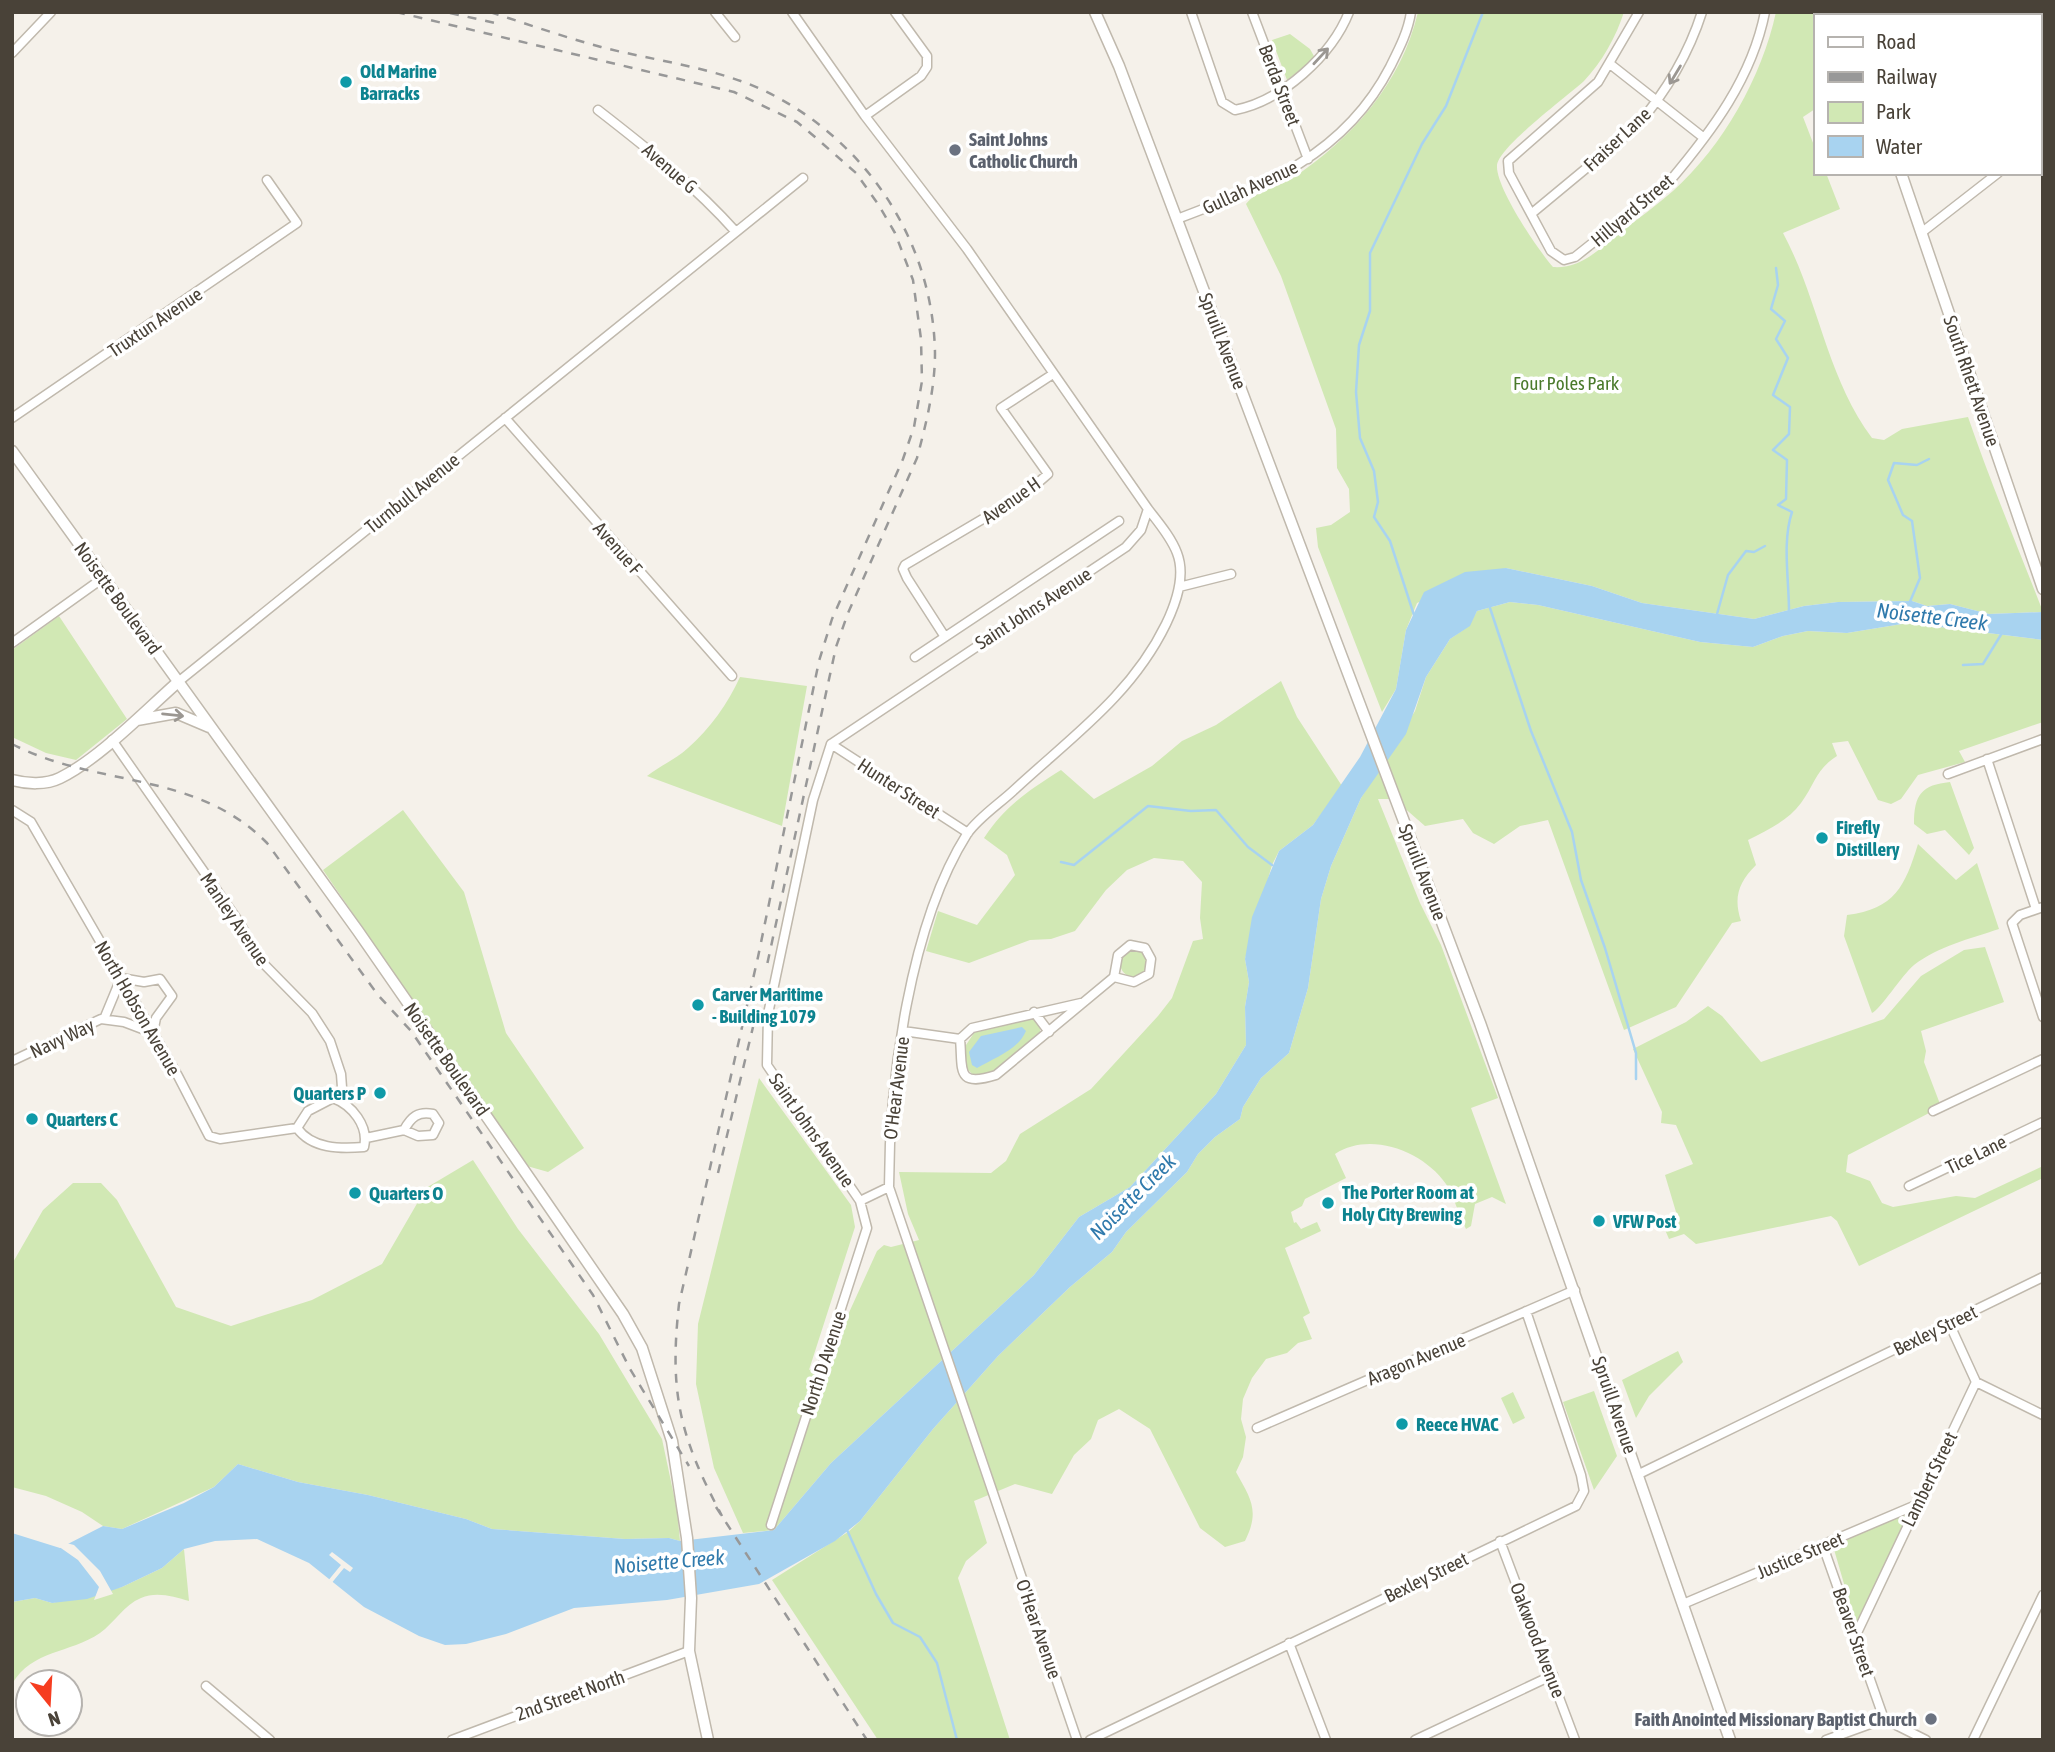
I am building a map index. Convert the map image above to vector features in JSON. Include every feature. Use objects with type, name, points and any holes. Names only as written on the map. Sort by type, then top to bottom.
[{"type":"street","points":[[12,53],[51,12]]},
{"type":"street","points":[[715,12],[735,37]]},
{"type":"street","points":[[792,12],[865,116],[967,249],[1148,509]]},
{"type":"street","points":[[865,116],[921,76],[927,67],[926,56],[895,12]]},
{"type":"street","name":"Spruill Avenue","points":[[1095,12],[1119,66],[1397,803],[1575,1290],[1730,1740]]},
{"type":"street","points":[[1191,12],[1222,102],[1229,109],[1242,108],[1282,89],[1324,54],[1349,12]]},
{"type":"street","name":"Berda Street","points":[[1252,12],[1308,159]]},
{"type":"street","name":"Gullah Avenue","points":[[1177,219],[1276,179],[1331,142],[1379,88],[1404,37],[1411,12]]},
{"type":"street","points":[[1639,12],[1609,64],[1704,138]]},
{"type":"street","name":"Fraiser Lane","points":[[1531,214],[1636,127],[1657,101],[1686,55],[1702,12]]},
{"type":"street","name":"Hillyard Street","points":[[1609,64],[1581,99],[1508,161],[1509,173],[1557,258],[1575,257],[1669,181],[1728,106],[1742,80],[1765,12]]},
{"type":"street","name":"Avenue G","points":[[598,110],[714,207],[736,232]]},
{"type":"street","name":"South Rhett Avenue","points":[[1902,175],[2043,589]]},
{"type":"street","points":[[1921,233],[1995,175]]},
{"type":"street","name":"Turnbull Avenue","points":[[12,780],[31,783],[58,779],[112,740],[178,682],[803,178]]},
{"type":"street","name":"Truxtun Avenue","points":[[12,418],[297,223],[267,180]]},
{"type":"street","name":"Avenue H","points":[[944,637],[903,569],[905,565],[1025,494],[1048,474],[1001,408],[1053,374]]},
{"type":"street","name":"Avenue F","points":[[505,418],[732,676]]},
{"type":"street","name":"Noisette Boulevard","points":[[12,451],[358,931],[623,1314],[642,1348],[672,1441],[687,1538],[691,1598],[689,1651],[708,1740]]},
{"type":"street","name":"O'Hear Avenue","points":[[1077,1740],[889,1187],[889,1123],[903,1031],[921,945],[932,909],[968,833],[1121,693],[1144,663],[1164,628],[1179,587],[1177,553],[1148,509]]},
{"type":"street","name":"Saint Johns Avenue","points":[[889,1187],[860,1201],[766,1065],[768,1014],[813,800],[831,744],[1126,547],[1142,530],[1148,509]]},
{"type":"street","points":[[915,657],[1119,521]]},
{"type":"street","points":[[1179,587],[1231,574]]},
{"type":"street","points":[[12,643],[103,578]]},
{"type":"street","points":[[133,721],[165,713],[177,713],[211,728]]},
{"type":"street","points":[[1948,774],[2043,739]]},
{"type":"street","name":"Manley Avenue","points":[[112,740],[241,925],[258,958],[312,1013],[330,1041],[341,1074],[343,1101]]},
{"type":"street","name":"Hunter Street","points":[[831,744],[968,833]]},
{"type":"street","points":[[1987,759],[2040,908],[2014,918],[2012,929],[2043,1017]]},
{"type":"street","name":"North Hobson Avenue","points":[[12,810],[31,822],[209,1136],[220,1139],[297,1128]]},
{"type":"street","points":[[960,1039],[962,1072],[978,1081],[996,1075],[1114,977],[1118,955],[1124,948],[1138,945],[1149,953],[1152,964],[1144,978],[1134,982],[1114,977]]},
{"type":"street","points":[[104,1019],[121,978],[144,982],[160,979],[172,996],[156,1018],[153,1033]]},
{"type":"street","points":[[960,1039],[972,1028],[989,1022],[1081,1003]]},
{"type":"street","points":[[1034,1012],[1049,1032]]},
{"type":"street","name":"Navy Way","points":[[12,1061],[89,1023],[104,1019],[124,1022],[153,1033]]},
{"type":"street","points":[[903,1031],[960,1039]]},
{"type":"street","points":[[1933,1111],[2043,1059]]},
{"type":"street","points":[[333,1098],[343,1101],[354,1111],[366,1138],[364,1147],[342,1149],[312,1141],[297,1128],[319,1103],[333,1098]]},
{"type":"street","name":"Tice Lane","points":[[1909,1186],[2043,1122]]},
{"type":"street","points":[[366,1138],[404,1130]]},
{"type":"street","name":"North D Avenue","points":[[771,1525],[867,1228],[860,1201]]},
{"type":"street","name":"Bexley Street","points":[[1639,1474],[2043,1277]]},
{"type":"street","name":"Aragon Avenue","points":[[1257,1428],[1575,1290]]},
{"type":"street","name":"Bexley Street","points":[[1090,1740],[1576,1506],[1584,1491],[1526,1311]]},
{"type":"street","points":[[1949,1324],[1976,1382],[2043,1415]]},
{"type":"street","name":"Lambert Street","points":[[1857,1635],[1976,1382]]},
{"type":"street","name":"Justice Street","points":[[1683,1604],[1916,1505]]},
{"type":"street","name":"Oakwood Avenue","points":[[1500,1541],[1553,1675],[1575,1740]]},
{"type":"street","name":"Beaver Street","points":[[1823,1546],[1857,1635],[1884,1720]]},
{"type":"street","points":[[1973,1740],[2043,1595]]},
{"type":"street","points":[[1289,1643],[1326,1740]]},
{"type":"street","name":"2nd Street North","points":[[452,1740],[689,1651]]},
{"type":"street","points":[[1415,1740],[1553,1675]]},
{"type":"street","points":[[206,1686],[271,1740]]},
{"type":"street","points":[[1826,1740],[1884,1720],[1926,1740]]},
{"type":"green space","name":"Four Poles Park","points":[[1418,12],[1624,12],[1608,49],[1591,74],[1508,147],[1497,166],[1503,189],[1528,233],[1553,267],[1563,267],[1590,256],[1667,196],[1708,153],[1724,132],[1750,85],[1770,37],[1776,12],[1839,12],[1840,14],[1814,14],[1814,110],[1803,117],[1814,145],[1814,175],[1827,175],[1840,209],[1783,233],[1806,285],[1833,364],[1856,414],[1872,438],[1884,440],[1902,429],[1968,417],[2043,612],[1989,614],[1950,604],[1927,606],[1912,601],[1838,602],[1804,606],[1754,619],[1642,603],[1592,586],[1506,568],[1417,603],[1406,630],[1396,689],[1382,712],[1318,547],[1316,528],[1331,525],[1350,512],[1349,489],[1337,468],[1336,429],[1281,276],[1246,204],[1256,196],[1293,178],[1354,127],[1387,86],[1410,38]]},
{"type":"green space","points":[[1854,12],[1943,12],[1941,14]]},
{"type":"green space","points":[[1290,34],[1310,49],[1315,58],[1287,80],[1272,40]]},
{"type":"green space","points":[[1510,602],[1538,605],[1700,642],[1753,647],[1783,636],[1808,631],[1847,633],[1908,623],[2043,640],[2043,722],[1959,751],[1965,762],[1918,775],[1901,799],[1891,804],[1878,800],[1848,741],[1832,743],[1837,756],[1820,772],[1796,809],[1777,824],[1748,840],[1756,865],[1739,890],[1741,921],[1732,923],[1676,1007],[1624,1030],[1548,820],[1520,826],[1494,844],[1473,833],[1463,819],[1425,826],[1394,799],[1378,799],[1420,903],[1441,945],[1498,1098],[1471,1108],[1506,1204],[1492,1197],[1475,1204],[1471,1226],[1466,1229],[1446,1184],[1424,1162],[1395,1148],[1379,1145],[1349,1147],[1335,1154],[1346,1178],[1305,1199],[1302,1206],[1291,1212],[1294,1223],[1301,1229],[1317,1222],[1321,1231],[1285,1248],[1310,1313],[1303,1317],[1312,1339],[1298,1343],[1287,1353],[1266,1359],[1252,1378],[1243,1399],[1241,1419],[1246,1437],[1243,1457],[1236,1472],[1252,1505],[1253,1513],[1245,1541],[1225,1547],[1200,1528],[1150,1429],[1119,1409],[1098,1420],[1091,1439],[1074,1455],[1052,1494],[1015,1484],[974,1501],[987,1543],[966,1561],[958,1578],[1010,1740],[878,1740],[772,1580],[848,1532],[860,1521],[933,1429],[998,1356],[1070,1287],[1112,1252],[1126,1232],[1187,1172],[1198,1154],[1215,1137],[1240,1119],[1243,1107],[1261,1078],[1289,1053],[1308,988],[1321,899],[1331,866],[1361,798],[1415,711],[1426,677],[1450,639],[1469,626],[1477,611]]},
{"type":"green space","points":[[59,616],[127,719],[76,760],[46,753],[12,737],[12,650]]},
{"type":"green space","points":[[740,677],[807,686],[782,826],[647,776],[683,752],[704,733],[724,706]]},
{"type":"green space","points":[[1281,681],[1297,717],[1342,786],[1313,825],[1279,851],[1272,865],[1245,959],[1249,982],[1245,1007],[1246,1045],[1216,1094],[1130,1187],[1079,1217],[1034,1275],[831,1463],[774,1530],[743,1533],[714,1468],[696,1384],[698,1324],[759,1078],[851,1205],[855,1227],[809,1370],[827,1361],[877,1251],[884,1245],[891,1247],[919,1240],[908,1214],[899,1172],[991,1173],[1006,1161],[1020,1134],[1091,1089],[1158,1016],[1172,998],[1193,941],[1203,939],[1200,918],[1202,882],[1183,861],[1154,858],[1127,870],[1106,890],[1075,931],[1051,939],[1030,940],[969,963],[926,951],[938,911],[977,925],[1015,875],[1007,855],[984,838],[1018,800],[1061,770],[1094,799],[1152,766],[1182,741],[1216,725]]},
{"type":"green space","points":[[1950,782],[1974,848],[1969,855],[1945,830],[1927,834],[1914,824],[1916,805],[1922,793],[1940,783]]},
{"type":"green space","points":[[403,810],[464,892],[506,1033],[584,1148],[548,1172],[527,1166],[323,870]]},
{"type":"green space","points":[[1918,844],[1956,880],[1977,863],[1999,929],[1924,958],[1909,970],[1872,1013],[1844,936],[1847,915],[1877,907],[1896,893],[1908,872]]},
{"type":"green space","points":[[1985,947],[2004,1002],[1921,1031],[1926,1051],[1924,1062],[1940,1104],[1933,1111],[1848,1155],[1846,1172],[1870,1181],[1882,1203],[1893,1207],[1956,1196],[1975,1198],[2043,1166],[2043,1178],[1859,1266],[1837,1221],[1831,1216],[1696,1244],[1684,1234],[1669,1239],[1660,1218],[1676,1212],[1665,1175],[1693,1164],[1676,1125],[1661,1123],[1662,1112],[1633,1049],[1686,1022],[1708,1006],[1722,1016],[1761,1062],[1884,1019],[1921,976],[1964,950]]},
{"type":"green space","points":[[1134,949],[1144,953],[1148,963],[1144,973],[1134,977],[1124,973],[1120,963],[1124,953]]},
{"type":"green space","points":[[1032,1017],[1040,1026],[1040,1035],[1000,1068],[982,1076],[973,1075],[963,1064],[966,1045],[976,1030]]},
{"type":"green space","points":[[473,1160],[518,1229],[599,1334],[662,1439],[677,1510],[680,1541],[669,1538],[625,1539],[492,1529],[466,1519],[368,1495],[298,1482],[238,1464],[214,1487],[122,1529],[103,1526],[82,1512],[46,1496],[12,1487],[12,1264],[43,1210],[73,1183],[101,1183],[117,1200],[176,1307],[231,1326],[312,1300],[382,1264],[426,1188]]},
{"type":"green space","points":[[1678,1351],[1683,1362],[1649,1396],[1636,1418],[1622,1380]]},
{"type":"green space","points":[[1594,1391],[1617,1456],[1594,1490],[1563,1402]]},
{"type":"green space","points":[[1513,1392],[1525,1418],[1513,1424],[1501,1398]]},
{"type":"green space","points":[[1906,1513],[1907,1519],[1856,1625],[1833,1546]]},
{"type":"green space","points":[[184,1549],[189,1601],[159,1595],[141,1598],[88,1640],[41,1658],[26,1668],[14,1668],[12,1684],[12,1602],[35,1598],[52,1603],[122,1587],[162,1568]]},
{"type":"water","name":"Noisette Creek","points":[[1506,568],[1592,586],[1642,603],[1754,619],[1804,606],[1838,602],[1912,601],[1927,606],[1950,604],[1989,614],[2043,612],[2043,640],[1908,623],[1847,633],[1808,631],[1783,636],[1753,647],[1700,642],[1538,605],[1510,602],[1477,611],[1470,626],[1450,639],[1426,677],[1406,734],[1361,798],[1331,866],[1321,899],[1308,988],[1289,1053],[1261,1078],[1243,1107],[1240,1119],[1215,1137],[1198,1154],[1187,1172],[1126,1232],[1112,1252],[1070,1287],[998,1356],[933,1429],[860,1521],[835,1541],[759,1584],[667,1600],[574,1608],[506,1634],[466,1644],[445,1645],[419,1636],[364,1607],[309,1563],[257,1539],[215,1541],[184,1549],[162,1568],[122,1587],[87,1599],[52,1603],[35,1598],[12,1602],[12,1533],[60,1548],[103,1526],[122,1529],[184,1503],[214,1487],[238,1464],[298,1482],[368,1495],[466,1519],[492,1529],[625,1539],[669,1538],[680,1541],[774,1530],[831,1463],[1034,1275],[1079,1217],[1130,1187],[1216,1094],[1246,1045],[1245,1007],[1249,982],[1245,959],[1252,917],[1279,851],[1313,825],[1360,757],[1396,689],[1406,630],[1424,592],[1465,572]]},
{"type":"water","points":[[1022,1027],[1026,1031],[1011,1048],[977,1068],[972,1065],[969,1052],[981,1036]]},
{"type":"pier","points":[[12,1529],[74,1545],[100,1571],[113,1594],[94,1600],[99,1587],[78,1560],[58,1546],[12,1532]]},
{"type":"pier","points":[[332,1552],[353,1568],[350,1572],[344,1568],[330,1585],[327,1582],[341,1565],[329,1555]]},
{"type":"waterway","points":[[1414,615],[1390,541],[1374,517],[1378,502],[1374,471],[1360,438],[1356,392],[1359,345],[1370,311],[1370,253],[1422,144],[1446,106],[1483,12]]},
{"type":"waterway","points":[[1776,268],[1778,285],[1771,309],[1785,321],[1776,339],[1788,358],[1773,395],[1790,407],[1789,434],[1773,450],[1787,460],[1786,499],[1778,505],[1792,512],[1787,536],[1789,611]]},
{"type":"waterway","name":"Noisette Creek","points":[[1909,604],[1920,578],[1912,521],[1903,515],[1888,480],[1894,463],[1917,465],[1929,459]]},
{"type":"waterway","points":[[1717,614],[1728,575],[1746,551],[1754,552],[1765,546]]},
{"type":"waterway","points":[[1490,608],[1531,731],[1572,832],[1581,880],[1605,948],[1636,1053],[1636,1079]]},
{"type":"waterway","points":[[1963,665],[1983,664],[2002,633]]},
{"type":"waterway","points":[[1061,862],[1074,865],[1148,806],[1191,811],[1216,810],[1248,847],[1272,865]]},
{"type":"waterway","points":[[847,1530],[876,1594],[893,1623],[920,1637],[937,1663],[957,1740]]},
{"type":"railway","points":[[396,12],[734,92],[797,122],[856,173],[895,233],[913,280],[921,339],[922,381],[914,427],[903,459],[832,619],[819,661],[758,957],[679,1304],[676,1364],[681,1414],[696,1462],[722,1516]]},
{"type":"railway","points":[[490,12],[601,47],[725,76],[765,91],[801,112],[834,137],[863,166],[887,198],[907,234],[922,272],[931,312],[935,353],[927,419],[917,458],[848,613],[836,647],[767,965]]},
{"type":"railway","points":[[450,13],[500,24]]},
{"type":"railway","points":[[12,744],[44,758],[177,791],[209,803],[239,820],[267,843],[378,995],[411,1031],[593,1295],[630,1369],[689,1466]]},
{"type":"railway","points":[[718,1173],[753,1027]]},
{"type":"railway","points":[[716,1507],[867,1740]]},
{"type":"place","name":"Old Marine Barracks","points":[[346,82]]},
{"type":"place","name":"Saint Johns Catholic Church","points":[[955,150]]},
{"type":"place","name":"Firefly Distillery","points":[[1822,838]]},
{"type":"place","name":"Carver Maritime - Building 1079","points":[[698,1005]]},
{"type":"place","name":"Quarters P","points":[[380,1093]]},
{"type":"place","name":"Quarters C","points":[[32,1119]]},
{"type":"place","name":"Quarters O","points":[[355,1193]]},
{"type":"place","name":"The Porter Room at Holy City Brewing","points":[[1328,1203]]},
{"type":"place","name":"VFW Post","points":[[1599,1221]]},
{"type":"place","name":"Reece HVAC","points":[[1402,1424]]},
{"type":"place","name":"Faith Anointed Missionary Baptist Church","points":[[1931,1719]]}]
